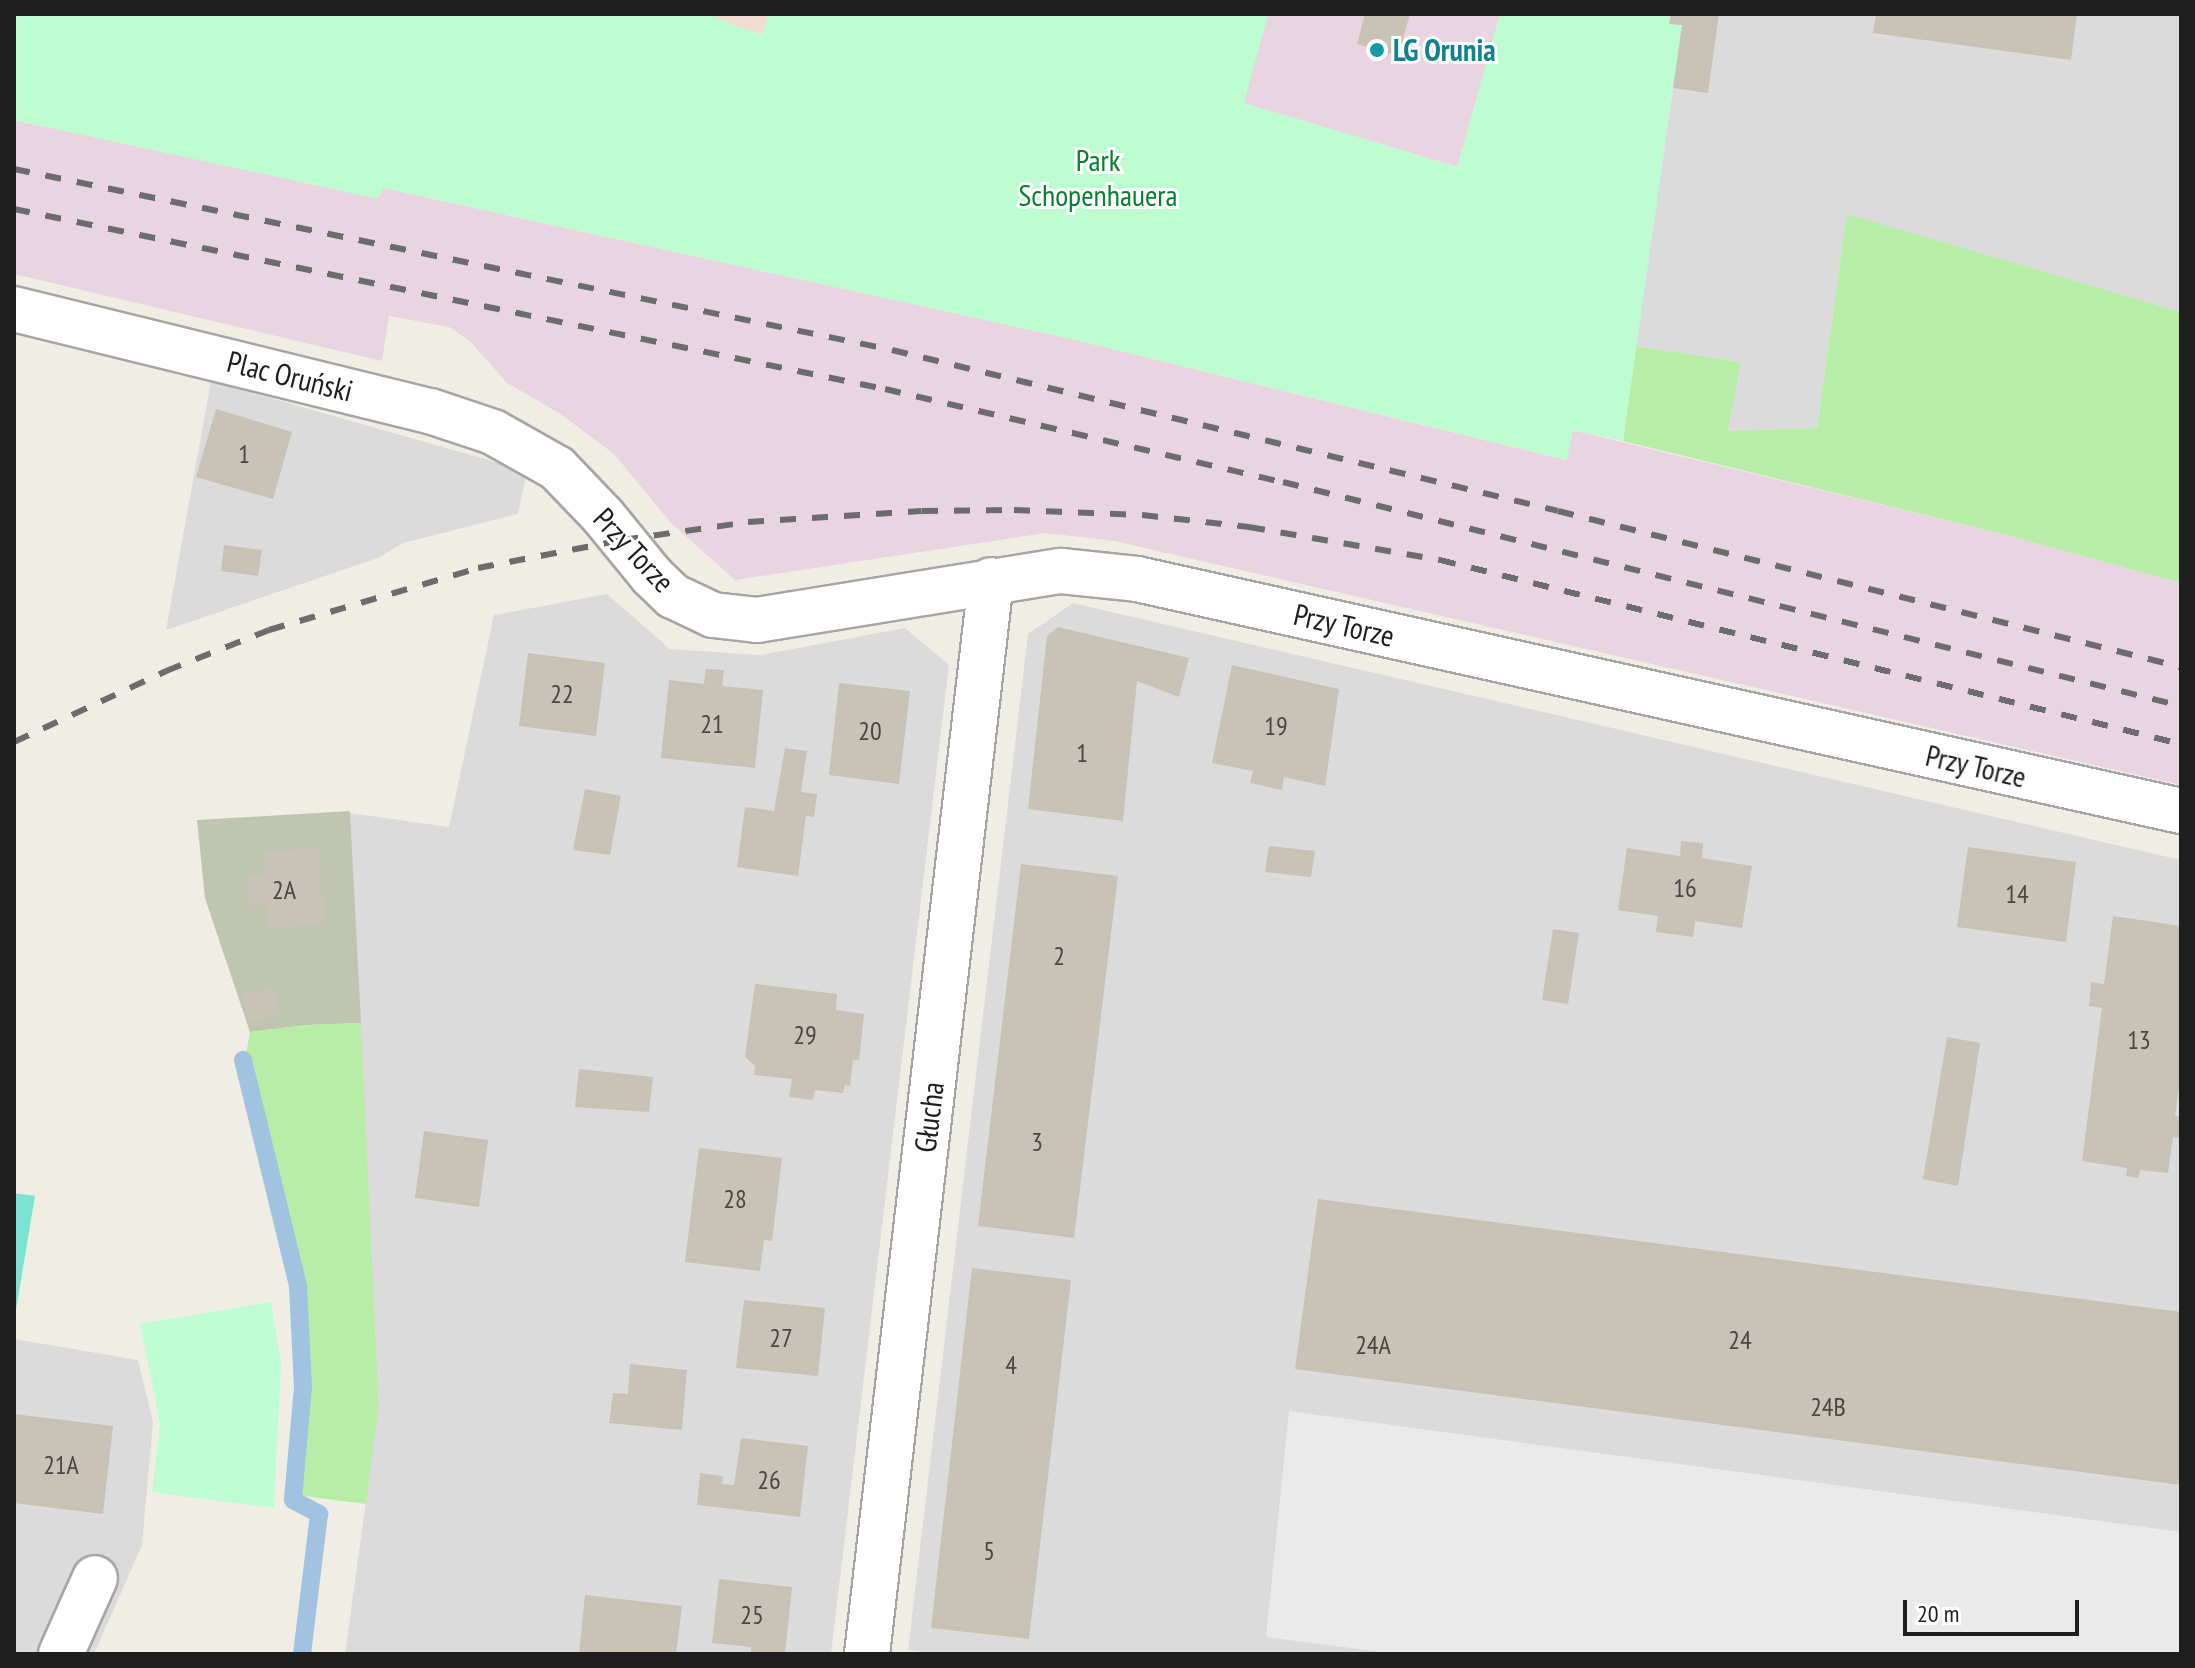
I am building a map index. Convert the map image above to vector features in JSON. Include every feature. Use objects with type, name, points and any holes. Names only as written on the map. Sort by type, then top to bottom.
[{"type":"street","name":"Plac Oruński","points":[[14,309],[430,411],[493,432],[557,468]]},
{"type":"street","name":"Przy Torze","points":[[557,468],[673,596],[713,615],[757,620],[1061,571],[1137,579],[2181,811]]},
{"type":"street","name":"Głucha","points":[[867,1654],[991,580]]},
{"type":"street","points":[[61,1654],[95,1578]]},
{"type":"shaded area","points":[[706,14],[769,14],[762,35]]},
{"type":"shaded area","points":[[1268,14],[1500,14],[1458,167],[1243,103]]},
{"type":"shaded area","points":[[1671,14],[2181,14],[2181,312],[1847,215],[1817,428],[1728,431],[1741,362],[1636,346],[1682,26],[1669,24]]},
{"type":"shaded area","points":[[14,120],[377,198],[383,188],[1067,338],[1566,460],[1572,430],[2007,535],[2181,583],[2181,785],[1114,541],[1046,533],[735,580],[671,523],[614,454],[559,413],[507,383],[471,342],[449,327],[389,316],[382,361],[14,274]]},
{"type":"shaded area","points":[[211,381],[527,471],[518,514],[403,543],[378,558],[166,630]]},
{"type":"shaded area","points":[[607,594],[670,649],[761,655],[905,628],[949,665],[831,1654],[345,1654],[379,1406],[350,813],[449,827],[494,615]]},
{"type":"shaded area","points":[[1073,603],[2181,860],[2181,1654],[936,1654],[908,1650],[1028,634]]},
{"type":"shaded area","points":[[350,811],[361,1023],[250,1032],[205,898],[197,820]]},
{"type":"shaded area","points":[[14,1193],[35,1196],[14,1322]]},
{"type":"shaded area","points":[[14,1339],[138,1360],[153,1422],[142,1545],[94,1654],[14,1654]]},
{"type":"shaded area","points":[[1289,1411],[2181,1532],[2181,1654],[1397,1654],[1266,1637]]},
{"type":"green space","name":"Park Schopenhauera","points":[[14,14],[706,14],[761,35],[769,14],[1268,14],[1244,103],[1457,167],[1500,14],[1671,14],[1670,24],[1682,25],[1623,441],[1573,430],[1567,460],[1067,338],[384,188],[378,199],[14,120]]},
{"type":"green space","points":[[1847,214],[2181,312],[2181,583],[2007,535],[1623,441],[1636,346],[1741,362],[1728,431],[1817,428]]},
{"type":"green space","points":[[361,1023],[379,1406],[366,1504],[288,1494],[301,1287],[246,1055],[250,1032]]},
{"type":"green space","points":[[271,1302],[281,1364],[274,1508],[152,1492],[160,1424],[140,1324]]},
{"type":"building","points":[[1365,14],[1410,14],[1398,56],[1357,44]]},
{"type":"building","points":[[1671,14],[1719,14],[1708,93],[1673,88],[1682,25],[1669,24]]},
{"type":"building","points":[[1876,14],[2077,14],[2071,60],[1873,33]]},
{"type":"building","points":[[216,409],[292,432],[273,499],[196,477]]},
{"type":"building","points":[[224,545],[262,550],[258,576],[221,571]]},
{"type":"building","points":[[1058,627],[1189,658],[1179,697],[1137,681],[1123,821],[1028,809],[1047,636]]},
{"type":"building","points":[[528,653],[605,663],[596,736],[519,726]]},
{"type":"building","points":[[1232,665],[1339,689],[1325,786],[1284,777],[1282,790],[1250,783],[1253,771],[1212,763]]},
{"type":"building","points":[[706,669],[724,670],[722,686],[763,690],[755,768],[661,758],[669,680],[704,684]]},
{"type":"building","points":[[839,683],[910,691],[899,784],[829,775]]},
{"type":"building","points":[[785,748],[807,751],[801,792],[817,794],[814,817],[806,816],[798,876],[737,867],[745,807],[774,811]]},
{"type":"building","points":[[585,789],[621,796],[610,855],[573,850]]},
{"type":"building","points":[[1681,841],[1703,843],[1702,858],[1752,866],[1742,928],[1695,921],[1693,937],[1656,932],[1658,916],[1618,910],[1627,848],[1680,856]]},
{"type":"building","points":[[1269,846],[1315,851],[1311,877],[1265,872]]},
{"type":"building","points":[[1968,847],[2076,862],[2066,942],[1957,927]]},
{"type":"building","points":[[319,848],[324,924],[267,928],[266,904],[248,905],[246,877],[264,875],[263,852]]},
{"type":"building","points":[[1021,864],[1118,876],[1074,1238],[978,1226]]},
{"type":"building","points":[[2113,916],[2181,926],[2181,1073],[2175,1116],[2181,1117],[2181,1138],[2173,1137],[2168,1173],[2140,1170],[2138,1178],[2126,1176],[2127,1168],[2082,1161],[2102,1008],[2089,1006],[2091,982],[2104,984]]},
{"type":"building","points":[[1553,929],[1579,933],[1568,1004],[1542,1000]]},
{"type":"building","points":[[755,984],[837,994],[836,1010],[864,1014],[859,1060],[853,1060],[850,1086],[845,1085],[843,1093],[815,1090],[813,1100],[789,1097],[792,1079],[754,1075],[755,1066],[745,1057]]},
{"type":"building","points":[[273,987],[279,1014],[248,1022],[242,994]]},
{"type":"building","points":[[1947,1037],[1980,1043],[1958,1186],[1923,1179]]},
{"type":"building","points":[[579,1069],[653,1077],[649,1112],[575,1107]]},
{"type":"building","points":[[424,1131],[488,1140],[479,1207],[415,1198]]},
{"type":"building","points":[[699,1148],[782,1158],[772,1241],[764,1240],[760,1271],[685,1262]]},
{"type":"building","points":[[1318,1199],[2181,1312],[2181,1485],[1295,1369]]},
{"type":"building","points":[[972,1268],[1071,1280],[1029,1639],[931,1628]]},
{"type":"building","points":[[744,1300],[825,1308],[818,1376],[736,1368]]},
{"type":"building","points":[[630,1364],[687,1370],[682,1430],[609,1423],[613,1393],[628,1394]]},
{"type":"building","points":[[14,1414],[113,1426],[103,1514],[14,1503]]},
{"type":"building","points":[[741,1438],[808,1446],[800,1517],[697,1505],[700,1473],[723,1476],[722,1484],[734,1485]]},
{"type":"building","points":[[719,1579],[792,1587],[785,1654],[751,1654],[751,1647],[712,1643]]},
{"type":"building","points":[[585,1595],[682,1606],[676,1654],[579,1654]]},
{"type":"waterway","points":[[243,1060],[298,1286],[303,1387],[293,1500],[319,1514],[302,1654]]},
{"type":"railway","points":[[14,169],[892,350],[1558,511],[2181,667]]},
{"type":"railway","points":[[14,209],[885,389],[1283,482],[2181,706]]},
{"type":"railway","points":[[14,742],[166,671],[269,630],[478,568],[622,540],[748,522],[922,511],[1014,510],[1142,515],[1249,527],[1440,560],[2181,744]]},
{"type":"place","name":"LG Orunia","points":[[1377,50]]}]
